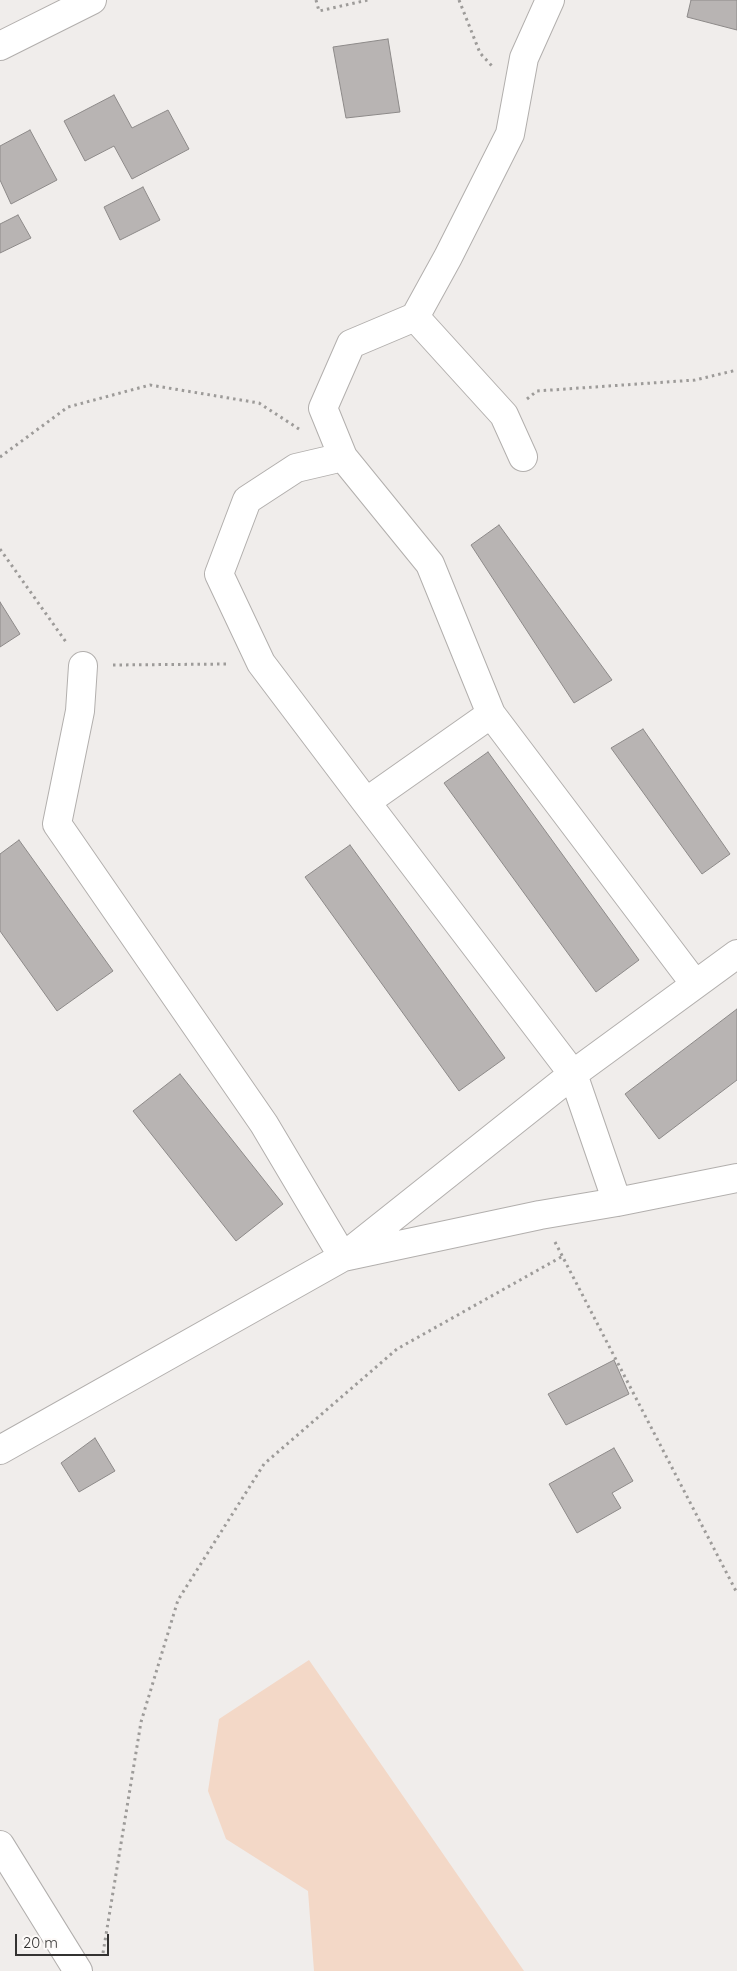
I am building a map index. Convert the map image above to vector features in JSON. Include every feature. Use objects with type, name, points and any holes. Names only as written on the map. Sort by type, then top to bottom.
[{"type":"street","points":[[0,46],[92,0]]},
{"type":"street","points":[[550,0],[524,58],[510,134],[448,257],[414,316],[352,344],[323,408],[343,457],[430,564],[491,714],[695,984]]},
{"type":"street","points":[[414,316],[504,415],[523,457]]},
{"type":"street","points":[[343,457],[296,468],[247,500],[219,574],[261,663],[573,1074],[617,1202]]},
{"type":"street","points":[[83,666],[80,711],[57,824],[264,1124],[343,1257]]},
{"type":"street","points":[[366,802],[491,714]]},
{"type":"street","points":[[0,1450],[343,1257],[573,1074],[737,954]]},
{"type":"street","points":[[343,1257],[540,1215],[737,1178]]},
{"type":"street","points":[[0,1845],[90,1966]]},
{"type":"path","points":[[316,0],[319,10],[368,0]]},
{"type":"path","points":[[459,0],[480,53],[518,93]]},
{"type":"path","points":[[504,415],[537,392],[695,380],[737,370]]},
{"type":"path","points":[[0,457],[68,407],[150,385],[259,403],[301,430]]},
{"type":"path","points":[[0,549],[83,666],[261,663]]},
{"type":"path","points":[[540,1215],[737,1593]]},
{"type":"path","points":[[90,1966],[141,1722],[178,1600],[264,1464],[397,1349],[563,1256]]},
{"type":"shaded area","points":[[309,1660],[524,1971],[314,1971],[308,1891],[226,1839],[208,1791],[219,1719]]},
{"type":"building","points":[[691,0],[737,0],[737,30],[687,17]]},
{"type":"building","points":[[388,39],[400,112],[346,118],[333,47]]},
{"type":"building","points":[[114,95],[132,128],[168,110],[189,149],[132,179],[114,146],[85,161],[64,121]]},
{"type":"building","points":[[30,130],[57,180],[11,204],[0,180],[0,146]]},
{"type":"building","points":[[143,187],[160,220],[120,240],[104,207]]},
{"type":"building","points":[[18,215],[31,238],[0,253],[0,224]]},
{"type":"building","points":[[499,525],[612,680],[574,703],[471,545]]},
{"type":"building","points":[[0,602],[20,634],[0,647]]},
{"type":"building","points":[[643,729],[730,854],[702,874],[611,748]]},
{"type":"building","points":[[488,752],[639,960],[596,992],[444,783]]},
{"type":"building","points":[[19,840],[113,971],[57,1011],[0,931],[0,854]]},
{"type":"building","points":[[350,845],[505,1058],[459,1091],[305,877]]},
{"type":"building","points":[[737,1009],[737,1080],[659,1139],[625,1094]]},
{"type":"building","points":[[180,1074],[283,1204],[236,1241],[133,1111]]},
{"type":"building","points":[[614,1360],[629,1394],[566,1425],[548,1394]]},
{"type":"building","points":[[95,1438],[115,1471],[79,1492],[61,1463]]},
{"type":"building","points":[[614,1448],[633,1481],[612,1493],[621,1508],[577,1533],[549,1484]]}]
